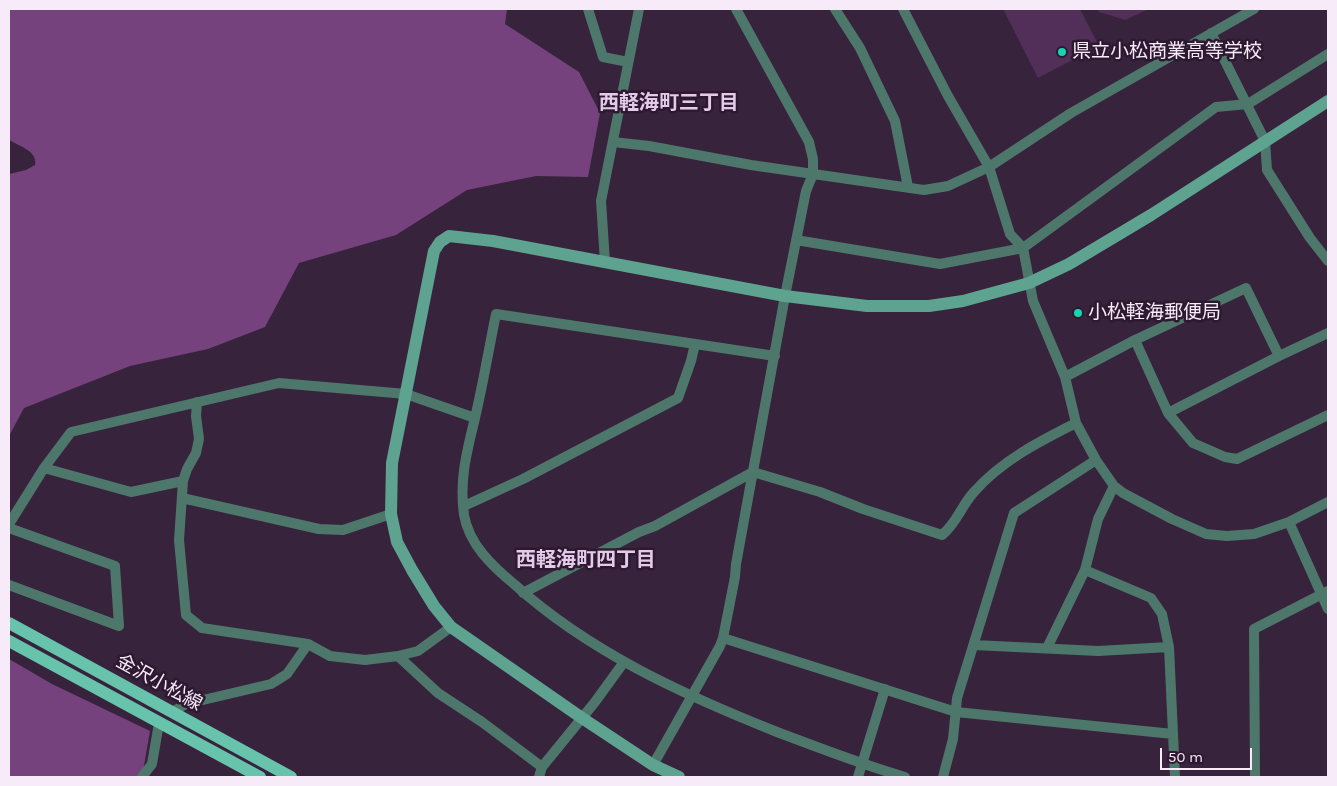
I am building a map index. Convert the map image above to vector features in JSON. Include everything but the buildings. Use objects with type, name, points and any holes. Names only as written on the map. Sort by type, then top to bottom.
[{"type":"main road","name":"金沢小松線","points":[[9,623],[291,777]]},
{"type":"main road","name":"金沢小松線","points":[[9,641],[260,777]]},
{"type":"street","points":[[588,9],[603,57],[628,62]]},
{"type":"street","points":[[604,262],[601,201],[639,9]]},
{"type":"street","points":[[653,765],[720,646],[735,577],[796,240],[806,191],[813,174],[813,159],[808,142],[736,9]]},
{"type":"street","points":[[835,9],[860,48],[895,122],[908,187]]},
{"type":"street","points":[[903,9],[948,96],[989,167],[1010,234],[1022,248],[1033,301],[1066,377],[1076,423],[1096,460],[1114,486],[1123,493],[1172,519],[1206,534],[1227,536],[1254,534],[1289,522],[1328,502]]},
{"type":"street","points":[[614,142],[924,190],[948,186],[989,167],[1071,113],[1254,9]]},
{"type":"street","points":[[1211,33],[1265,141],[1267,170],[1310,238],[1328,261]]},
{"type":"street","points":[[796,240],[940,264],[1022,248],[1216,107],[1248,104],[1328,54]]},
{"type":"street","points":[[679,777],[653,765],[451,627],[434,606],[397,542],[390,514],[392,464],[434,251],[440,242],[449,236],[493,241],[785,296],[867,306],[929,306],[981,297],[1029,283],[1069,264],[1151,215],[1328,102]]},
{"type":"street","points":[[1066,377],[1135,340],[1246,288],[1279,356]]},
{"type":"street","points":[[775,356],[496,314],[462,474],[464,516],[471,537],[490,563],[523,593],[564,625],[624,662],[692,696],[861,765],[905,777]]},
{"type":"street","points":[[1168,413],[1328,333]]},
{"type":"street","points":[[1135,340],[1168,413],[1193,443],[1225,457],[1237,459],[1328,415]]},
{"type":"street","points":[[464,506],[523,479],[678,398],[695,344]]},
{"type":"street","points":[[9,524],[44,468],[70,432],[279,383],[406,394],[475,418]]},
{"type":"street","points":[[197,402],[196,416],[199,439],[196,453],[183,481],[179,540],[186,615],[202,628],[308,644],[330,656],[365,660],[398,656],[418,651],[451,627]]},
{"type":"street","points":[[523,593],[639,532],[655,526],[754,472],[820,492],[863,509],[942,535],[952,527],[973,493],[1004,464],[1049,436],[1076,423]]},
{"type":"street","points":[[943,777],[953,739],[957,698],[1014,513],[1096,460]]},
{"type":"street","points":[[44,468],[131,492],[183,481]]},
{"type":"street","points":[[1047,648],[1085,570],[1098,518],[1114,486]]},
{"type":"street","points":[[182,498],[319,529],[343,530],[390,514]]},
{"type":"street","points":[[1289,522],[1325,592],[1328,609]]},
{"type":"street","points":[[9,528],[115,566],[118,626],[9,585]]},
{"type":"street","points":[[1085,570],[1151,598],[1162,614],[1168,647],[1175,777]]},
{"type":"street","points":[[1255,777],[1254,629],[1325,592]]},
{"type":"street","points":[[722,638],[956,712],[1173,734]]},
{"type":"street","points":[[172,712],[186,704],[271,684],[287,674],[308,644]]},
{"type":"street","points":[[974,644],[1098,651],[1168,647]]},
{"type":"street","points":[[398,656],[438,693],[482,722],[541,772],[624,662]]},
{"type":"street","points":[[858,777],[885,689]]},
{"type":"street","points":[[142,777],[152,764],[159,723]]},
{"type":"shaded area","points":[[9,9],[507,9],[505,24],[579,72],[600,113],[588,177],[536,176],[467,190],[396,235],[299,263],[265,327],[208,349],[130,366],[24,408],[9,436],[9,174],[26,170],[35,165],[35,160],[31,153],[9,140]]},
{"type":"shaded area","points":[[1003,9],[1080,9],[1099,46],[1038,78]]},
{"type":"shaded area","points":[[1097,9],[1149,9],[1125,20],[1099,12]]},
{"type":"shaded area","points":[[9,659],[52,684],[150,731],[142,777],[9,777]]},
{"type":"place","name":"県立小松商業高等学校","points":[[1062,52]]},
{"type":"place","name":"小松軽海郵便局","points":[[1078,313]]},
{"type":"district","name":"西軽海町三丁目","points":[[669,103]]},
{"type":"district","name":"西軽海町四丁目","points":[[586,560]]}]
